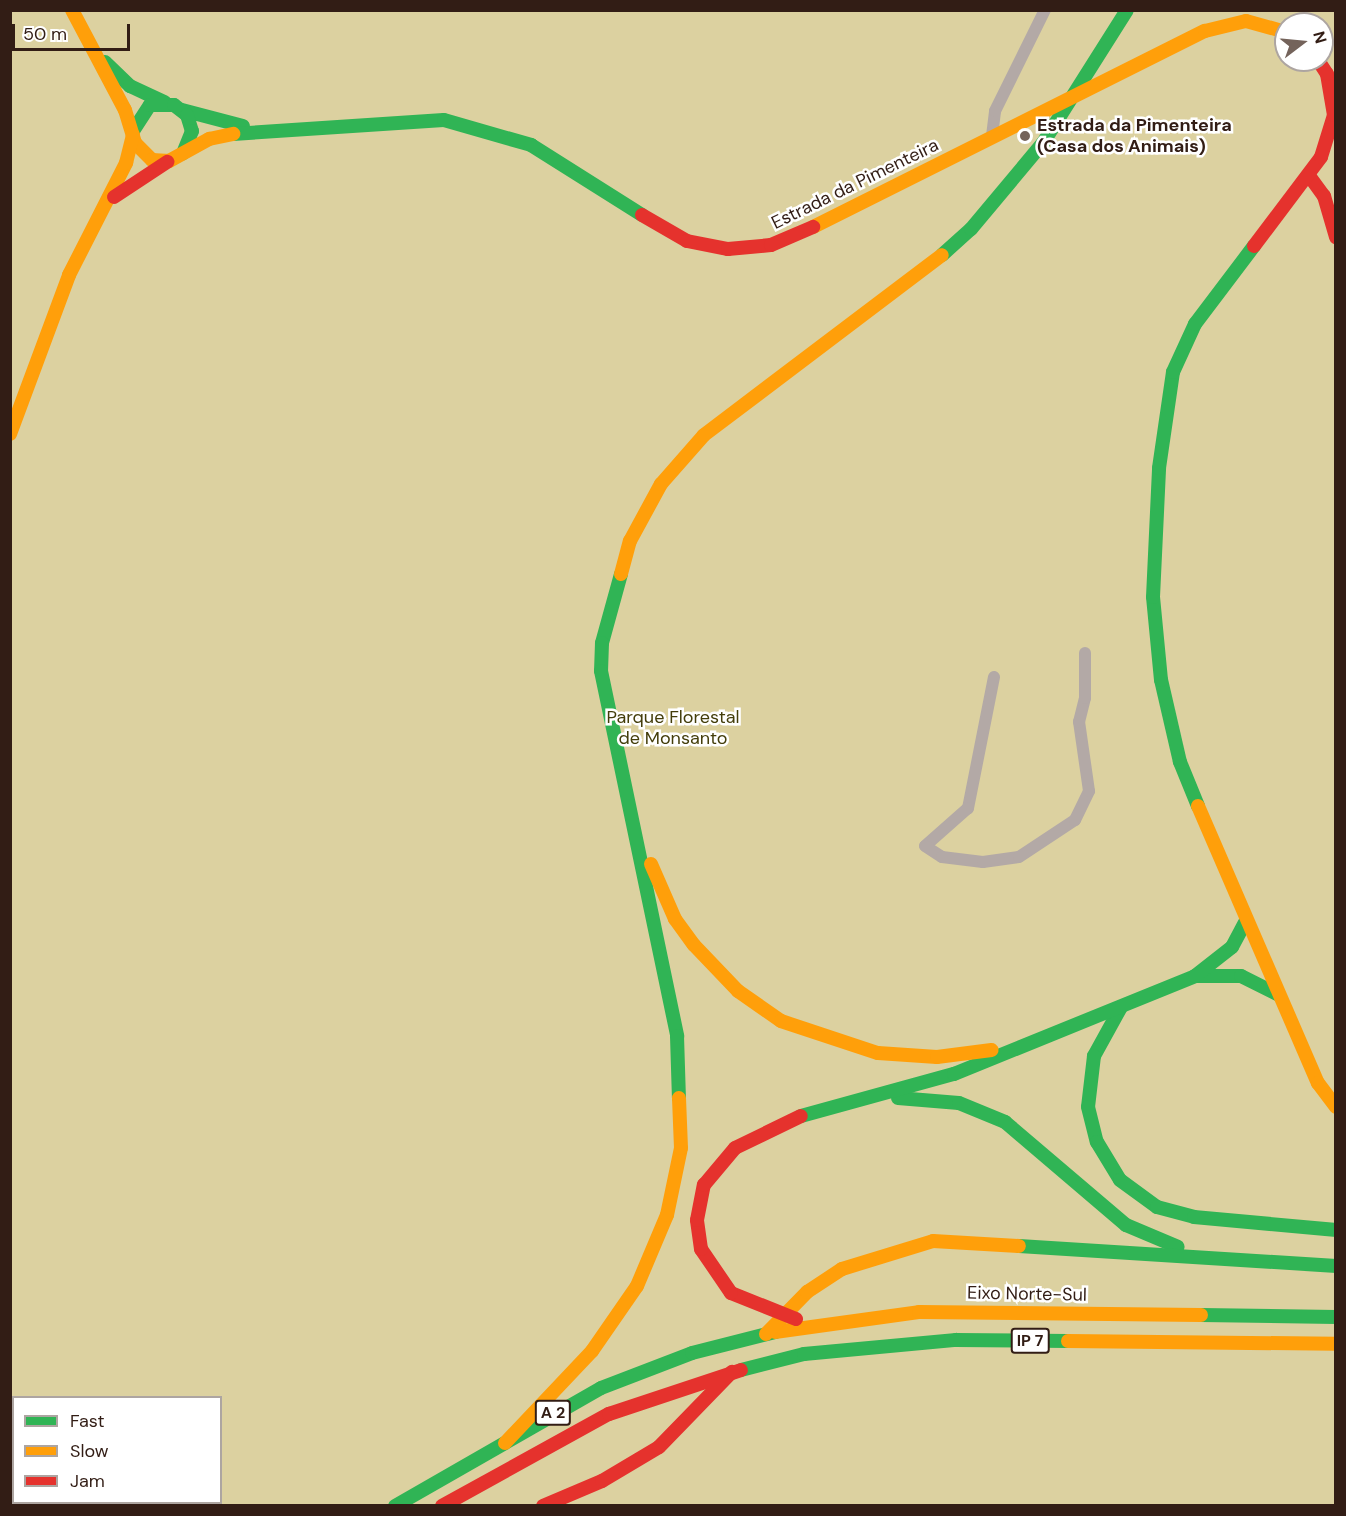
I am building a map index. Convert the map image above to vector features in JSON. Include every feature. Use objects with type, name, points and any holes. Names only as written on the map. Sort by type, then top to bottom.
[{"type":"main road","name":"Estrada da Pimenteira","points":[[72,10],[145,156],[169,161],[209,140],[259,128],[422,120],[479,126],[531,145],[687,241],[728,249],[771,245],[800,234],[992,136],[1224,24],[1246,21],[1274,29]]},
{"type":"main road","points":[[505,1443],[580,1365],[637,1286],[667,1215],[681,1148],[677,1036],[603,696],[602,643],[630,541],[680,459],[729,414],[922,274],[971,229],[1043,143],[1127,10]]},
{"type":"main road","name":"Estrada da Pimenteira","points":[[96,54],[130,86],[166,103],[205,120],[259,128]]},
{"type":"main road","points":[[1326,72],[1334,114],[1310,177],[1195,324],[1173,372],[1159,468],[1153,597],[1161,680],[1180,762],[1245,923],[1318,1083],[1335,1107]]},
{"type":"main road","points":[[10,434],[69,275],[126,164],[133,133],[143,110],[166,103]]},
{"type":"main road","points":[[181,109],[192,131],[183,153]]},
{"type":"main road","points":[[105,206],[145,172],[169,161]]},
{"type":"main road","points":[[1310,177],[1324,196],[1335,237]]},
{"type":"main road","points":[[609,617],[614,703],[639,827],[675,919],[715,969],[781,1021],[848,1046],[938,1057],[1035,1042]]},
{"type":"main road","points":[[814,1323],[757,1307],[720,1283],[701,1249],[700,1197],[722,1160],[751,1136],[873,1098],[1035,1042],[1195,976],[1233,947],[1245,923]]},
{"type":"main road","points":[[1195,976],[1241,976],[1279,995]]},
{"type":"main road","points":[[1121,1007],[1095,1056],[1088,1107],[1097,1142],[1120,1180],[1157,1207],[1194,1217],[1335,1230]]},
{"type":"main road","points":[[873,1098],[939,1099],[986,1112],[1029,1139],[1126,1225],[1216,1258]]},
{"type":"main road","points":[[543,1506],[602,1481],[659,1447],[790,1309],[842,1269],[933,1241],[1335,1266]]},
{"type":"main road","name":"Eixo Norte-Sul","points":[[722,1344],[814,1323],[959,1312],[1335,1317]]},
{"type":"main road","name":"IP 7","points":[[728,1373],[804,1354],[904,1342],[1335,1344]]},
{"type":"main road","name":"A 2","points":[[395,1506],[601,1389],[722,1344]]},
{"type":"main road","name":"A 2","points":[[442,1506],[583,1426],[728,1373]]},
{"type":"street","points":[[992,136],[995,111],[1045,10]]},
{"type":"street","points":[[994,677],[968,808],[925,846],[942,857],[983,862],[1019,857],[1075,820],[1089,791],[1079,722],[1085,698],[1085,654]]},
{"type":"green space","name":"Parque Florestal de Monsanto","points":[[10,11],[1335,11],[1335,1505],[11,1505]]},
{"type":"traffic: fast","points":[[942,255],[971,229],[1043,143],[1127,10]]},
{"type":"traffic: fast","points":[[105,62],[130,86],[165,102]]},
{"type":"traffic: fast","points":[[133,131],[150,105],[174,105],[187,115],[192,131],[183,153]]},
{"type":"traffic: fast","points":[[182,110],[243,126]]},
{"type":"traffic: fast","points":[[233,134],[444,120],[531,145],[642,215]]},
{"type":"traffic: fast","points":[[1198,806],[1180,762],[1161,680],[1153,597],[1159,468],[1173,372],[1195,324],[1254,246]]},
{"type":"traffic: fast","points":[[621,574],[602,643],[601,671],[677,1036],[679,1098]]},
{"type":"traffic: fast","points":[[801,1116],[954,1074],[1195,976],[1232,947],[1245,923]]},
{"type":"traffic: fast","points":[[1195,976],[1241,976],[1279,995]]},
{"type":"traffic: fast","points":[[1121,1007],[1094,1056],[1088,1107],[1097,1142],[1120,1180],[1157,1207],[1194,1217],[1336,1230]]},
{"type":"traffic: fast","points":[[898,1098],[959,1103],[1005,1122],[1126,1225],[1178,1247]]},
{"type":"traffic: fast","points":[[1019,1246],[1336,1266]]},
{"type":"traffic: fast","points":[[1201,1315],[1336,1317]]},
{"type":"traffic: fast","points":[[395,1506],[601,1388],[692,1353],[775,1332]]},
{"type":"traffic: fast","points":[[741,1370],[804,1354],[956,1340],[1068,1341]]},
{"type":"traffic: slow","points":[[72,10],[125,110],[135,143],[152,160],[169,161],[209,139],[233,134]]},
{"type":"traffic: slow","points":[[813,227],[1205,31],[1246,21],[1274,29]]},
{"type":"traffic: slow","points":[[10,434],[69,275],[126,163],[133,135]]},
{"type":"traffic: slow","points":[[621,574],[630,541],[661,484],[704,435],[942,255]]},
{"type":"traffic: slow","points":[[1198,806],[1318,1083],[1336,1107]]},
{"type":"traffic: slow","points":[[651,864],[675,919],[694,945],[738,991],[781,1021],[878,1053],[937,1057],[992,1050]]},
{"type":"traffic: slow","points":[[505,1443],[592,1351],[637,1286],[667,1215],[681,1148],[679,1098]]},
{"type":"traffic: slow","points":[[766,1334],[807,1292],[842,1269],[933,1241],[1019,1246]]},
{"type":"traffic: slow","points":[[775,1332],[919,1312],[1201,1315]]},
{"type":"traffic: slow","points":[[1068,1341],[1336,1344]]},
{"type":"traffic: jam","points":[[1254,246],[1321,157],[1334,115],[1326,72]]},
{"type":"traffic: jam","points":[[114,197],[167,162]]},
{"type":"traffic: jam","points":[[1310,177],[1324,196],[1336,237]]},
{"type":"traffic: jam","points":[[642,215],[687,241],[728,249],[771,245],[813,227]]},
{"type":"traffic: jam","points":[[796,1319],[731,1293],[701,1249],[697,1220],[704,1185],[735,1148],[801,1116]]},
{"type":"traffic: jam","points":[[442,1506],[609,1414],[741,1370]]},
{"type":"traffic: jam","points":[[543,1506],[602,1481],[659,1447],[732,1372]]},
{"type":"place","name":"Estrada da Pimenteira (Casa dos Animais)","points":[[1025,136]]}]
